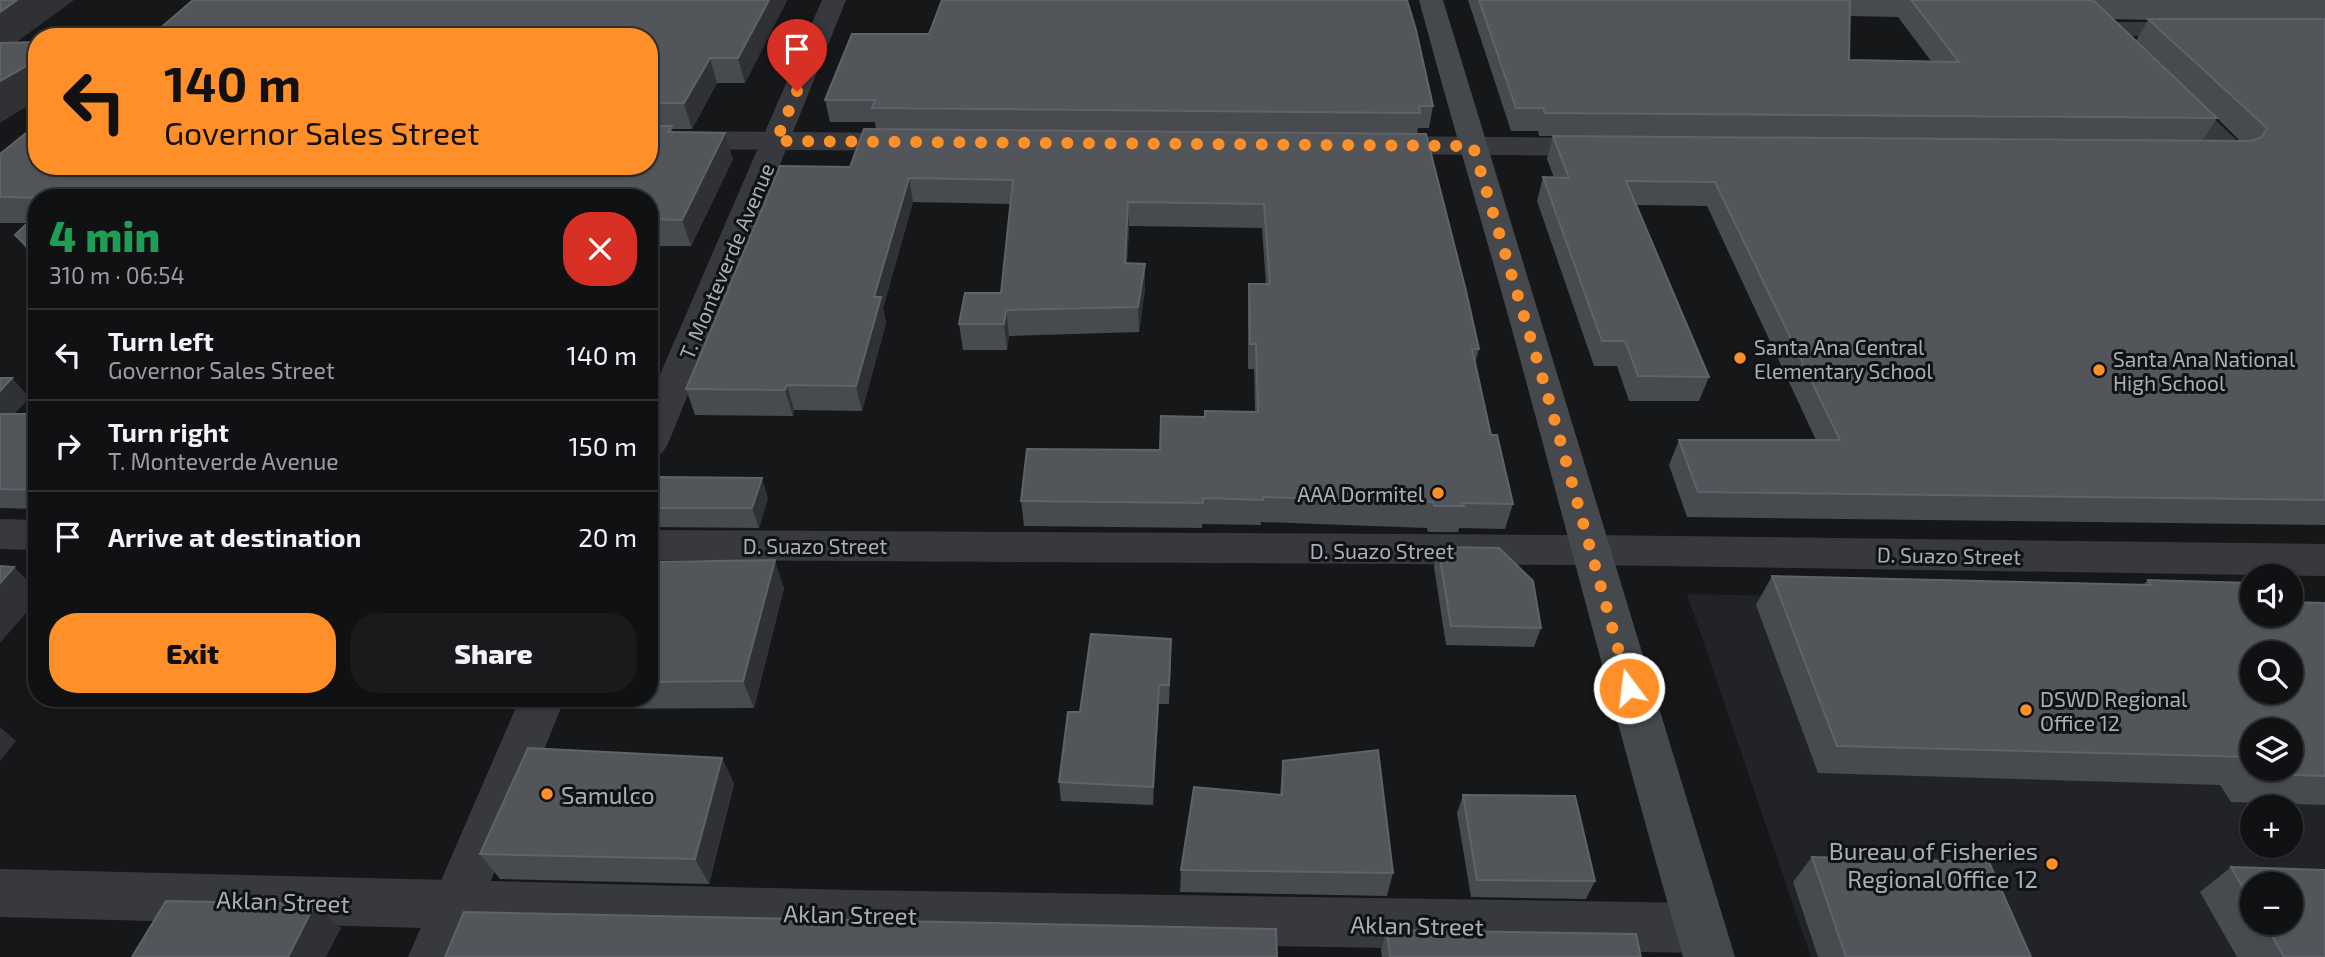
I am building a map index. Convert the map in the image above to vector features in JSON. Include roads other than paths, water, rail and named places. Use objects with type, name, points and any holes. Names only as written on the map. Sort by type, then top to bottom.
[{"type":"main road","points":[[1431,0],[1543,378],[1704,943]]},
{"type":"street","name":"T. Monteverde Avenue","points":[[658,423],[834,0]]},
{"type":"street","points":[[2134,57],[2099,22],[2224,30]]},
{"type":"street","points":[[2154,76],[2234,153],[2195,153]]},
{"type":"street","points":[[658,140],[939,142]]},
{"type":"street","points":[[1353,145],[1634,147]]},
{"type":"street","points":[[0,534],[28,535]]},
{"type":"street","name":"D. Suazo Street","points":[[658,545],[1590,550],[2325,560]]},
{"type":"street","points":[[434,957],[539,707]]},
{"type":"street","name":"Aklan Street","points":[[0,893],[456,906],[1282,923],[1704,943]]},
{"type":"place","name":"Santa Ana Central Elementary School","points":[[1740,358]]},
{"type":"place","name":"Santa Ana National High School","points":[[2099,370]]},
{"type":"place","name":"AAA Dormitel","points":[[1438,493]]},
{"type":"place","name":"DSWD Regional Office 12","points":[[2026,710]]},
{"type":"place","name":"Samulco","points":[[547,794]]},
{"type":"place","name":"Bureau of Fisheries Regional Office 12","points":[[2052,864]]}]
